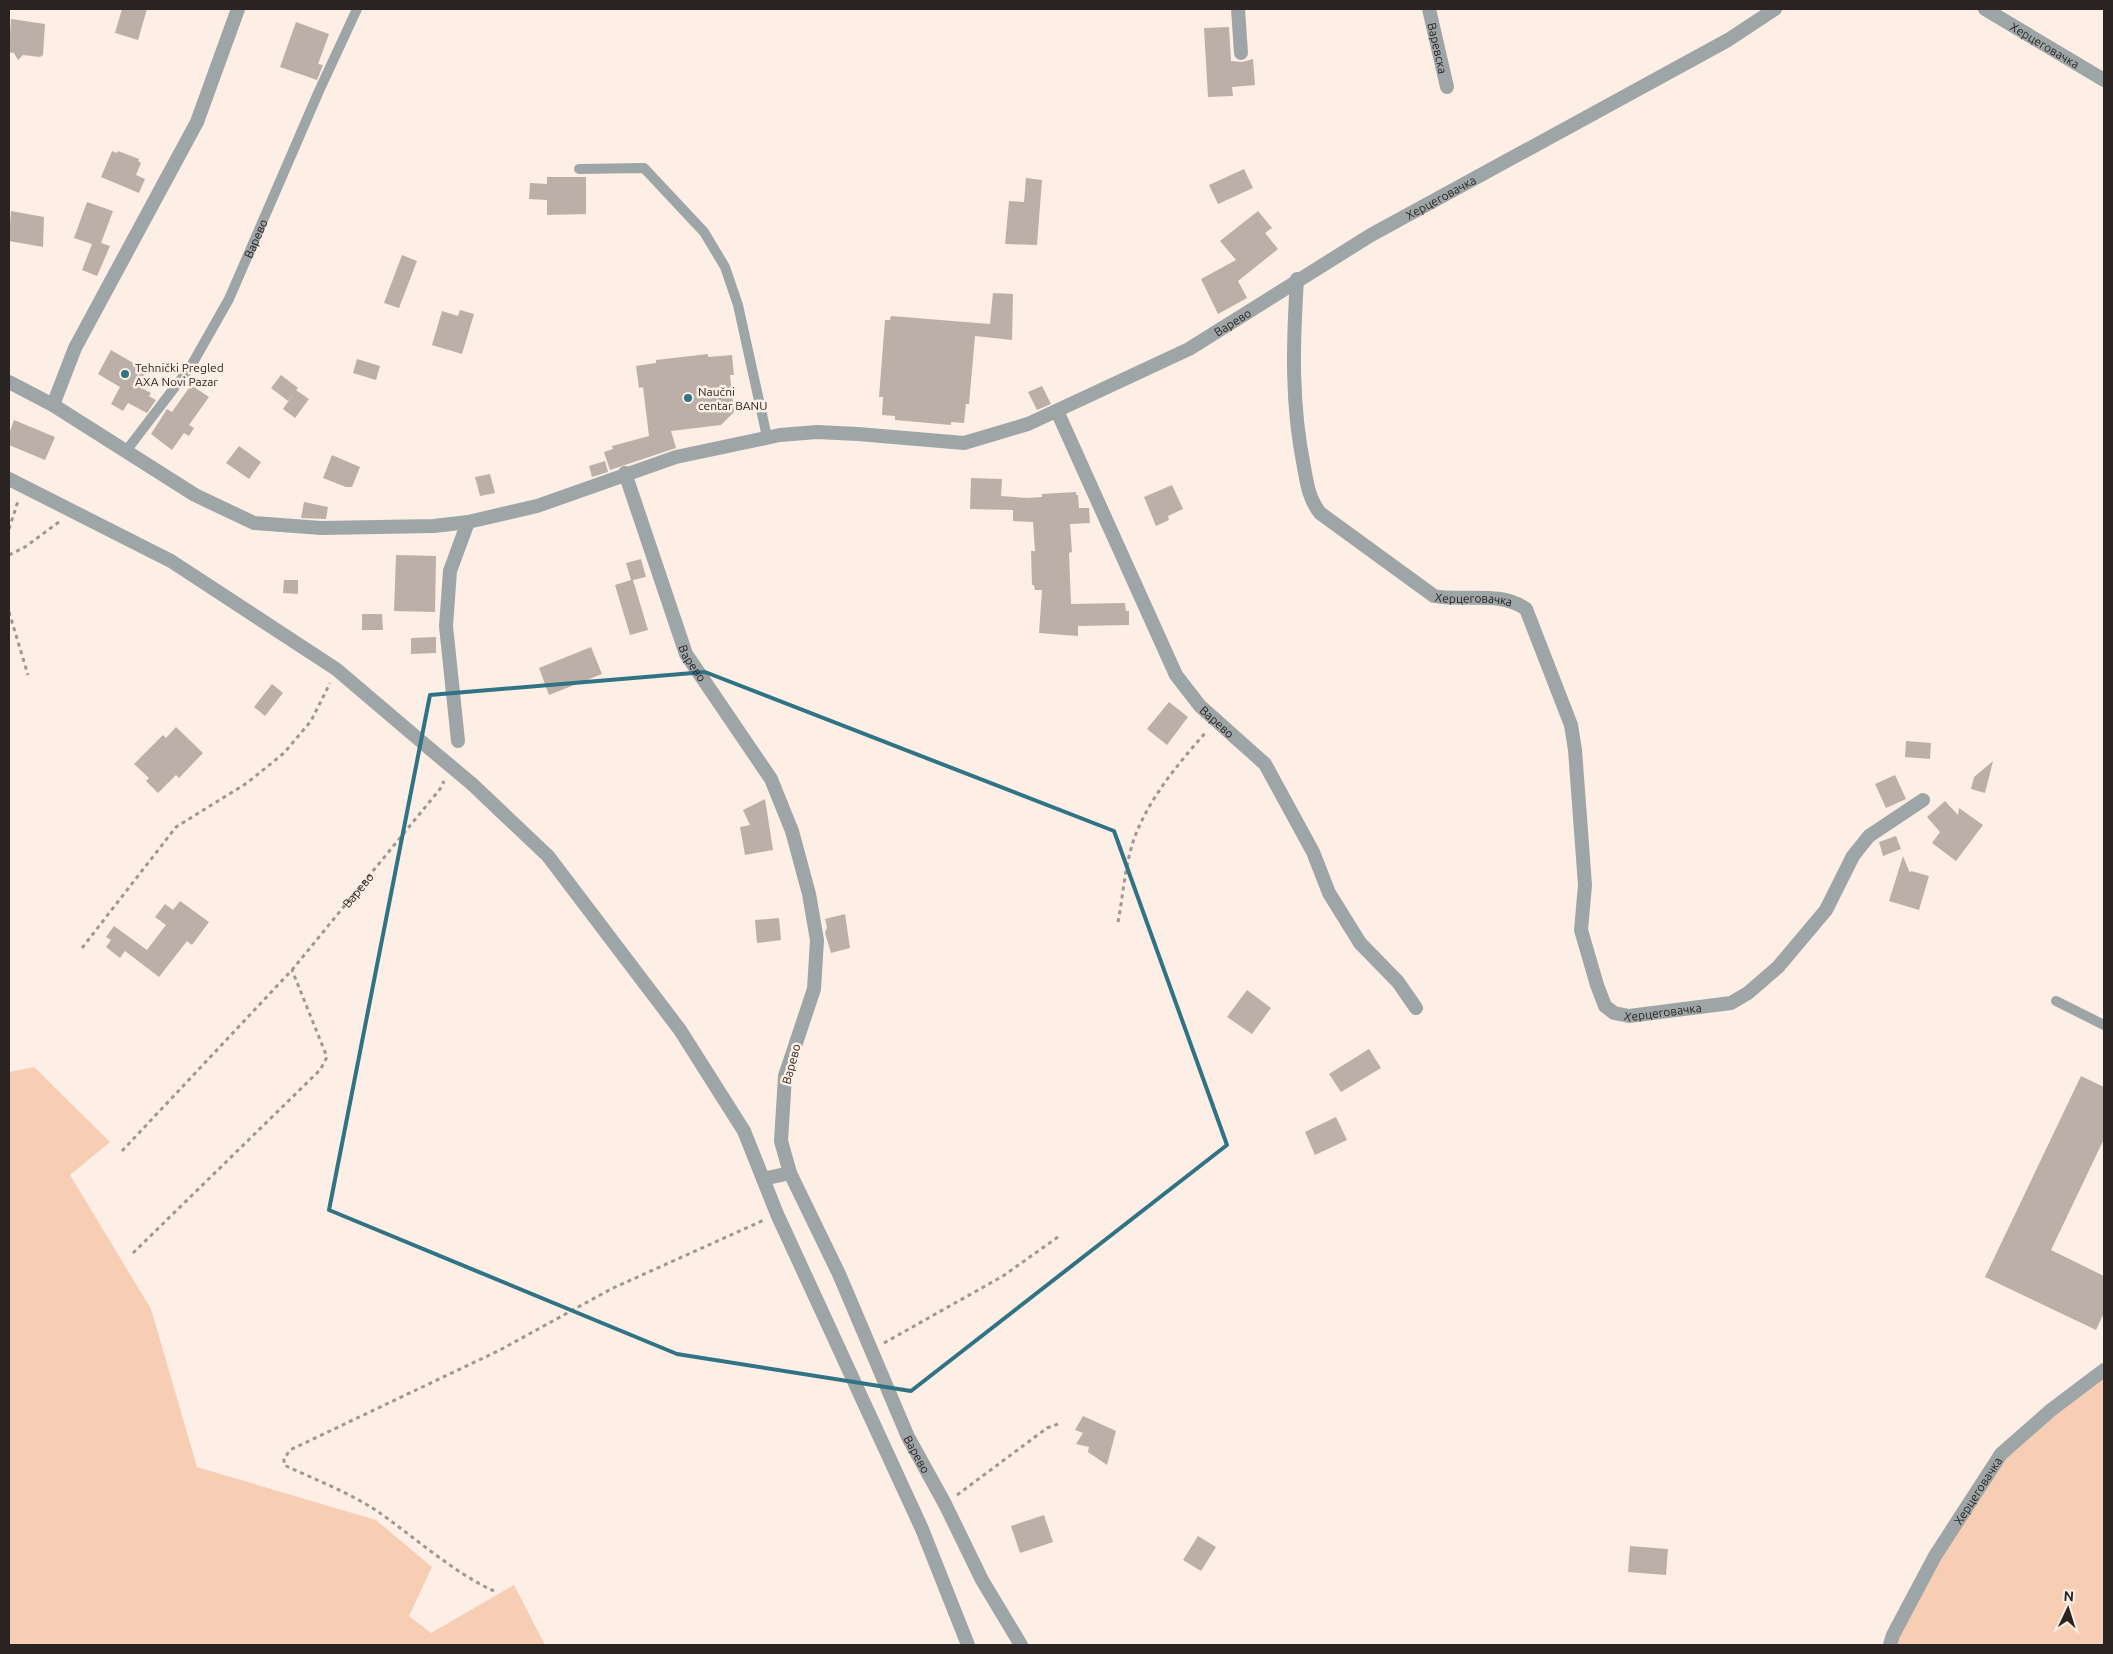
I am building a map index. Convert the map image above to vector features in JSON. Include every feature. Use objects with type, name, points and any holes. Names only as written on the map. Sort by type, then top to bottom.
[{"type":"street","points":[[54,405],[75,348],[197,122],[238,9]]},
{"type":"street","points":[[1238,9],[1241,53]]},
{"type":"street","name":"Варевска","points":[[1429,9],[1447,86]]},
{"type":"street","name":"Херцеговачка","points":[[1775,9],[1728,40],[1371,235],[1297,279],[1292,346],[1293,396],[1298,442],[1311,502],[1320,513],[1434,596],[1447,599],[1500,598],[1516,602],[1526,610],[1570,725],[1575,750],[1584,885],[1581,930],[1605,1006],[1614,1013],[1629,1016],[1731,1004],[1748,993],[1778,967],[1826,910],[1853,856],[1869,836],[1923,800]]},
{"type":"street","name":"Херцеговачка","points":[[1985,9],[2104,80]]},
{"type":"street","name":"Варево","points":[[9,382],[54,405],[194,495],[254,523],[321,528],[434,526],[468,522],[538,506],[625,473],[676,457],[767,437],[817,432],[964,443],[1028,424],[1188,349],[1297,279]]},
{"type":"street","name":"Варево","points":[[1057,411],[1176,675],[1200,706],[1265,764],[1313,852],[1329,893],[1360,943],[1398,982],[1416,1008]]},
{"type":"street","name":"Варево","points":[[625,473],[686,654],[771,779],[792,831],[809,894],[817,940],[814,989],[785,1076],[781,1141],[790,1173],[839,1274],[908,1437],[945,1504],[982,1580],[1021,1645]]},
{"type":"street","points":[[9,479],[171,561],[336,669],[472,784],[548,856],[680,1030],[744,1130],[777,1214],[922,1529],[968,1645]]},
{"type":"street","points":[[458,741],[446,626],[450,572],[468,522]]},
{"type":"street","points":[[763,1180],[790,1173]]},
{"type":"street","name":"Херцеговачка","points":[[1890,1645],[1935,1556],[2002,1454],[2050,1410],[2104,1370]]},
{"type":"lane","name":"Варево","points":[[126,451],[191,366],[229,299],[319,90],[357,9]]},
{"type":"lane","points":[[579,169],[644,168],[704,232],[726,267],[738,305],[767,437]]},
{"type":"lane","points":[[2056,1001],[2104,1026]]},
{"type":"path","points":[[9,529],[15,506],[25,487]]},
{"type":"path","points":[[9,555],[25,547],[73,511]]},
{"type":"path","points":[[9,612],[28,675]]},
{"type":"path","points":[[82,948],[176,827],[210,804],[246,784],[284,753],[311,721],[336,669]]},
{"type":"path","points":[[1118,922],[1134,840],[1152,802],[1175,768],[1217,720]]},
{"type":"path","name":"Варево","points":[[122,1151],[292,970],[440,789],[446,773]]},
{"type":"path","points":[[133,1253],[320,1070],[327,1056],[292,970]]},
{"type":"path","points":[[494,1591],[483,1586],[428,1549],[375,1510],[284,1465],[284,1459],[290,1450],[500,1350],[611,1289],[777,1214]]},
{"type":"path","points":[[871,1350],[1003,1276],[1058,1237]]},
{"type":"path","points":[[945,1504],[1040,1433],[1058,1424]]},
{"type":"highlighted area","points":[[705,672],[1114,831],[1227,1145],[911,1391],[677,1354],[329,1210],[430,695]]},
{"type":"shaded area","points":[[34,1067],[110,1142],[70,1175],[151,1309],[197,1467],[376,1520],[432,1567],[409,1616],[431,1633],[514,1585],[545,1645],[9,1645],[9,1072]]},
{"type":"shaded area","points":[[2104,1370],[2104,1645],[1890,1645],[2001,1454]]},
{"type":"building","points":[[122,9],[147,9],[138,40],[115,33]]},
{"type":"building","points":[[11,19],[45,24],[43,55],[40,57],[23,55],[18,60],[14,53],[9,52]]},
{"type":"building","points":[[296,22],[329,34],[318,64],[323,65],[317,80],[280,67]]},
{"type":"building","points":[[1229,27],[1231,61],[1242,62],[1253,59],[1255,85],[1232,87],[1233,96],[1208,97],[1204,28]]},
{"type":"building","points":[[112,151],[117,153],[118,151],[139,159],[138,161],[141,163],[136,175],[145,179],[139,193],[101,177]]},
{"type":"building","points":[[1244,169],[1253,188],[1218,204],[1209,185]]},
{"type":"building","points":[[547,177],[586,177],[586,214],[547,215],[547,200],[529,199],[530,183],[547,184]]},
{"type":"building","points":[[1026,178],[1042,180],[1037,245],[1005,244],[1009,201],[1024,202]]},
{"type":"building","points":[[87,202],[113,211],[101,243],[110,246],[97,276],[82,270],[92,244],[74,238]]},
{"type":"building","points":[[11,211],[44,217],[43,247],[9,241]]},
{"type":"building","points":[[1258,211],[1272,228],[1265,233],[1278,249],[1238,281],[1247,298],[1218,314],[1201,279],[1236,260],[1220,241]]},
{"type":"building","points":[[402,255],[417,261],[399,308],[384,303]]},
{"type":"building","points":[[993,293],[1013,294],[1012,340],[975,336],[969,404],[966,404],[964,423],[951,422],[951,425],[895,420],[895,416],[882,415],[883,397],[879,397],[885,320],[890,320],[891,316],[990,324]]},
{"type":"building","points":[[460,310],[474,314],[462,354],[432,345],[442,311],[458,316]]},
{"type":"building","points":[[111,350],[147,371],[138,386],[151,393],[149,396],[156,400],[147,413],[128,403],[123,411],[111,404],[120,387],[98,374]]},
{"type":"building","name":"Naučni centar BANU","points":[[708,354],[708,357],[732,355],[734,375],[730,375],[734,412],[721,425],[671,431],[676,448],[610,470],[604,452],[613,449],[612,446],[649,436],[643,387],[639,388],[636,366],[656,363],[656,360]]},
{"type":"building","points":[[357,359],[380,366],[376,380],[353,373]]},
{"type":"building","points":[[281,375],[298,388],[296,390],[309,399],[295,418],[283,409],[294,393],[288,401],[271,388]]},
{"type":"building","points":[[191,385],[209,397],[189,425],[194,428],[189,436],[184,433],[172,450],[151,434],[167,409],[172,412]]},
{"type":"building","points":[[1042,386],[1051,404],[1037,410],[1028,392]]},
{"type":"building","points":[[14,420],[55,437],[45,460],[9,445],[9,434]]},
{"type":"building","points":[[239,446],[261,462],[249,479],[226,463]]},
{"type":"building","points":[[332,455],[360,467],[352,487],[346,487],[323,478]]},
{"type":"building","points":[[605,461],[608,472],[592,477],[589,466]]},
{"type":"building","points":[[490,474],[495,493],[480,496],[475,477]]},
{"type":"building","points":[[971,478],[1002,479],[1001,496],[1027,498],[1042,497],[1042,494],[1076,492],[1079,508],[1089,508],[1090,523],[1070,524],[1072,552],[1069,553],[1071,604],[1125,603],[1126,611],[1129,611],[1129,625],[1078,626],[1078,636],[1039,633],[1042,590],[1035,590],[1034,585],[1032,585],[1031,551],[1035,551],[1033,522],[1013,521],[1013,510],[970,509]]},
{"type":"building","points":[[1172,485],[1183,509],[1168,516],[1169,520],[1156,526],[1144,497]]},
{"type":"building","points":[[304,502],[328,507],[326,519],[301,518]]},
{"type":"building","points":[[396,555],[436,556],[435,612],[394,611]]},
{"type":"building","points":[[641,559],[646,577],[633,580],[648,630],[630,635],[615,585],[631,580],[626,563]]},
{"type":"building","points":[[284,580],[298,580],[298,594],[283,593]]},
{"type":"building","points":[[362,614],[382,614],[383,630],[362,630]]},
{"type":"building","points":[[436,637],[436,653],[411,654],[411,638]]},
{"type":"building","points":[[591,647],[602,674],[549,695],[539,668]]},
{"type":"building","points":[[272,684],[283,693],[265,716],[254,707]]},
{"type":"building","points":[[1169,702],[1188,717],[1167,745],[1147,729]]},
{"type":"building","points":[[176,727],[203,753],[179,778],[176,775],[158,793],[146,781],[149,778],[134,764],[163,735],[166,738]]},
{"type":"building","points":[[1906,741],[1931,743],[1930,759],[1905,757]]},
{"type":"building","points":[[1993,761],[1985,793],[1971,789],[1974,777]]},
{"type":"building","points":[[1895,775],[1906,799],[1886,808],[1875,784]]},
{"type":"building","points":[[765,799],[773,850],[745,855],[740,827],[750,825],[743,810]]},
{"type":"building","points":[[1945,801],[1958,815],[1959,808],[1983,825],[1956,861],[1932,843],[1940,832],[1927,817]]},
{"type":"building","points":[[1896,836],[1901,849],[1883,856],[1879,842]]},
{"type":"building","points":[[1903,856],[1910,873],[1911,871],[1929,876],[1919,910],[1889,901]]},
{"type":"building","points":[[180,901],[209,922],[192,945],[187,941],[159,977],[125,951],[120,958],[106,947],[111,940],[106,937],[114,926],[147,950],[166,925],[155,917],[165,904],[173,910]]},
{"type":"building","points":[[845,914],[850,948],[831,953],[825,933],[827,927],[825,919]]},
{"type":"building","points":[[779,918],[781,940],[757,943],[755,920]]},
{"type":"building","points":[[1247,990],[1271,1008],[1252,1034],[1227,1017]]},
{"type":"building","points":[[1369,1049],[1381,1068],[1341,1092],[1329,1074]]},
{"type":"building","points":[[2081,1076],[2104,1087],[2104,1139],[2051,1250],[2104,1276],[2104,1313],[2096,1330],[1985,1277]]},
{"type":"building","points":[[1336,1117],[1347,1140],[1315,1155],[1305,1132]]},
{"type":"building","points":[[1083,1416],[1116,1431],[1107,1465],[1088,1452],[1089,1447],[1076,1444],[1083,1433],[1075,1430]]},
{"type":"building","points":[[1044,1515],[1053,1542],[1020,1553],[1011,1526]]},
{"type":"building","points":[[1198,1536],[1216,1547],[1201,1571],[1183,1560]]},
{"type":"building","points":[[1630,1546],[1668,1549],[1666,1575],[1628,1572]]},
{"type":"place","name":"Tehnički Pregled AXA Novi Pazar","points":[[125,374]]},
{"type":"place","name":"Naučni centar BANU","points":[[688,398]]}]
